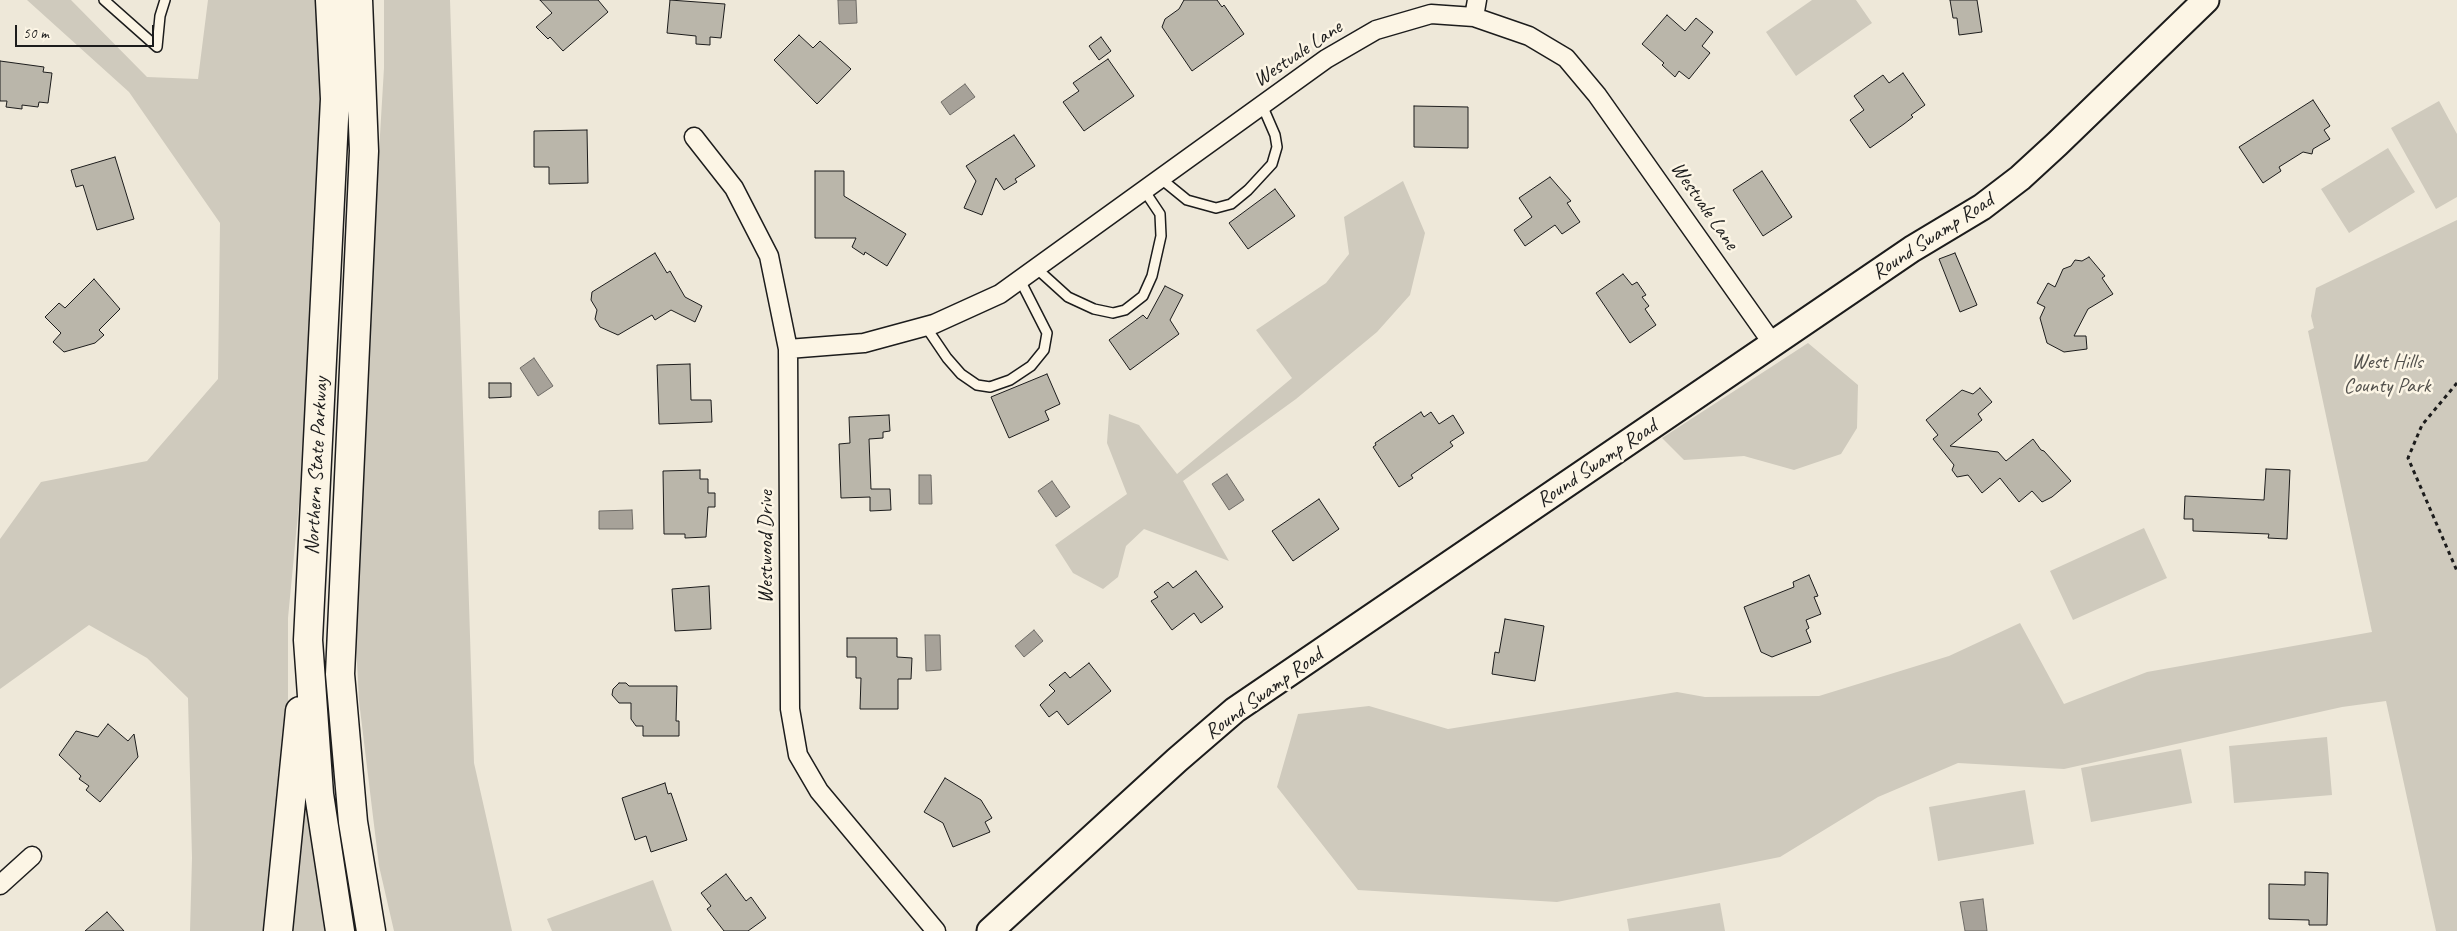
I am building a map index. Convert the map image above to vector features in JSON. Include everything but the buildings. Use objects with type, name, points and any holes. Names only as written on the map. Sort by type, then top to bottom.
[{"type":"highway","name":"Northern State Parkway","points":[[330,0],[336,99],[308,640],[319,794],[340,931]]},
{"type":"highway","name":"Northern State Parkway","points":[[358,0],[364,151],[340,674],[353,822],[371,931]]},
{"type":"highway","points":[[278,931],[308,640]]},
{"type":"street","name":"Round Swamp Road","points":[[990,931],[1177,760],[1236,710],[1912,249],[1982,206],[2020,178],[2206,0]]},
{"type":"street","name":"Westvale Lane","points":[[788,348],[864,343],[926,326],[1000,294],[1326,59],[1376,30],[1431,14],[1476,9],[1529,36],[1566,58],[1598,95],[1774,344]]},
{"type":"street","name":"Westwood Drive","points":[[694,137],[734,188],[769,256],[788,348],[790,709],[798,755],[819,791],[936,931]]},
{"type":"street","points":[[0,884],[32,856]]},
{"type":"lane","points":[[104,0],[157,47],[160,16],[165,0]]},
{"type":"lane","points":[[1160,178],[1187,200],[1216,208],[1231,204],[1248,190],[1272,164],[1276,147],[1274,135],[1262,105]]},
{"type":"lane","points":[[1036,268],[1068,297],[1094,309],[1113,313],[1125,310],[1143,296],[1152,276],[1161,236],[1160,214],[1144,190]]},
{"type":"lane","points":[[926,326],[947,358],[961,374],[977,385],[990,387],[1010,380],[1031,366],[1044,350],[1047,334],[1020,280]]},
{"type":"path","points":[[2457,383],[2422,425],[2408,458],[2457,570]]},
{"type":"green space","points":[[27,0],[71,0],[147,77],[198,79],[208,0],[317,0],[322,116],[300,493],[288,618],[288,716],[268,931],[190,931],[192,858],[188,698],[147,658],[89,625],[0,689],[0,539],[41,482],[147,461],[218,379],[220,223],[129,92]]},
{"type":"green space","points":[[384,0],[450,0],[474,763],[512,931],[394,931],[379,866],[359,701],[353,587],[384,68]]},
{"type":"green space","points":[[1812,0],[1856,0],[1872,23],[1796,76],[1766,32]]},
{"type":"green space","points":[[2439,101],[2457,134],[2457,197],[2436,209],[2391,128]]},
{"type":"green space","points":[[2388,148],[2415,192],[2349,233],[2321,189]]},
{"type":"green space","points":[[1403,181],[1425,233],[1410,295],[1377,332],[1296,399],[1183,481],[1229,561],[1144,529],[1126,546],[1118,577],[1103,589],[1073,573],[1055,545],[1127,494],[1107,443],[1109,414],[1139,425],[1177,474],[1292,378],[1256,330],[1326,283],[1349,254],[1344,217]]},
{"type":"green space","name":"West Hills County Park","points":[[2457,220],[2457,931],[2436,931],[2386,701],[2342,707],[2064,769],[1958,763],[1878,797],[1780,857],[1557,902],[1358,890],[1277,787],[1298,714],[1369,706],[1448,729],[1677,692],[1705,697],[1819,696],[1949,656],[2020,623],[2064,704],[2147,672],[2372,632],[2308,331],[2314,328],[2311,316],[2316,288]]},
{"type":"green space","points":[[1808,343],[1858,385],[1857,428],[1841,454],[1794,470],[1744,456],[1684,460],[1662,438]]},
{"type":"green space","points":[[2144,528],[2167,578],[2073,620],[2050,571]]},
{"type":"green space","points":[[2327,737],[2332,795],[2234,803],[2229,746]]},
{"type":"green space","points":[[2181,749],[2192,803],[2091,822],[2081,768]]},
{"type":"green space","points":[[2025,790],[2034,844],[1938,861],[1929,807]]},
{"type":"green space","points":[[302,802],[307,807],[328,931],[285,931]]},
{"type":"green space","points":[[653,880],[672,931],[552,931],[547,919]]},
{"type":"green space","points":[[1720,903],[1725,931],[1629,931],[1627,919]]},
{"type":"shaded area","points":[[838,0],[856,0],[857,23],[839,24]]},
{"type":"shaded area","points":[[965,84],[975,97],[950,115],[941,102]]},
{"type":"shaded area","points":[[534,358],[553,386],[538,396],[520,368]]},
{"type":"shaded area","points":[[1227,474],[1244,500],[1229,510],[1212,484]]},
{"type":"shaded area","points":[[919,475],[931,475],[932,504],[919,504]]},
{"type":"shaded area","points":[[1052,481],[1070,507],[1056,517],[1038,491]]},
{"type":"shaded area","points":[[632,510],[633,529],[599,529],[599,511]]},
{"type":"shaded area","points":[[1034,630],[1043,641],[1024,657],[1015,646]]},
{"type":"shaded area","points":[[925,635],[940,635],[941,670],[926,671]]},
{"type":"shaded area","points":[[1983,899],[1987,931],[1965,931],[1960,902]]}]
